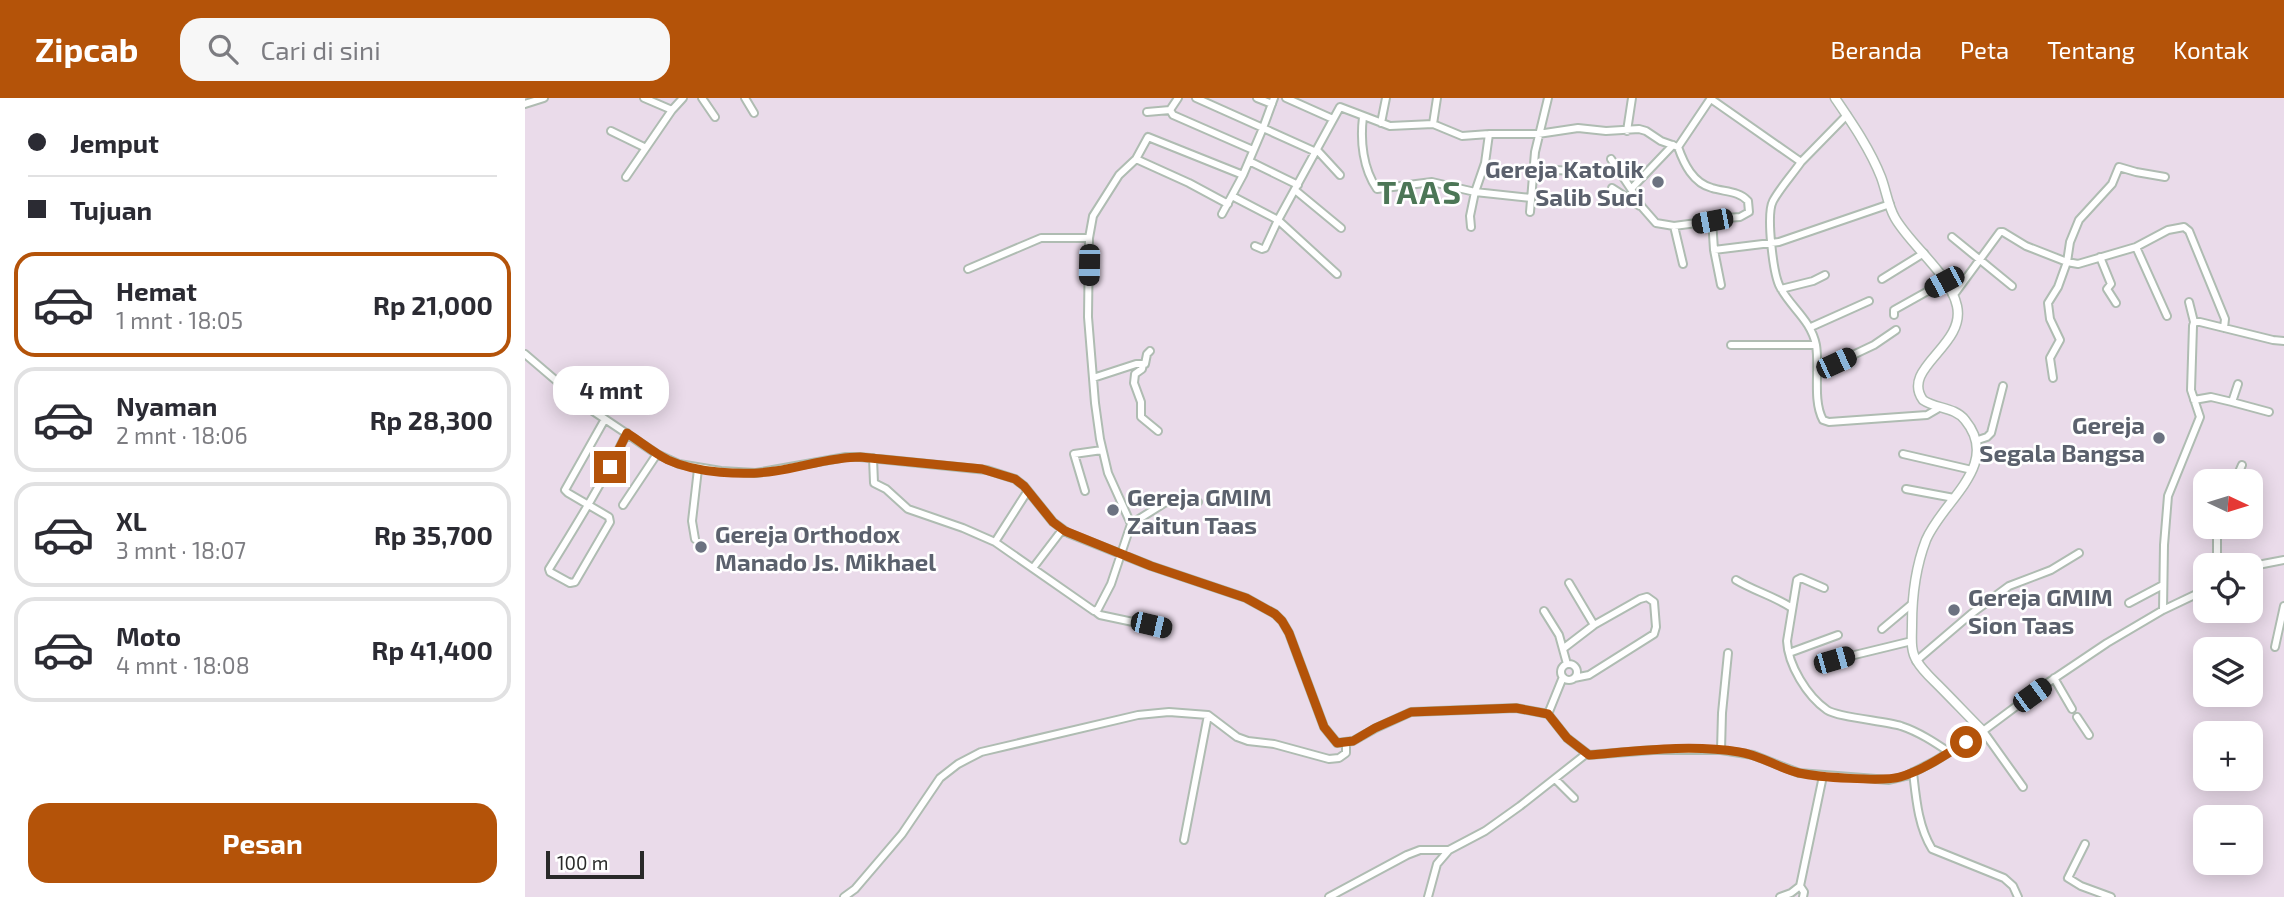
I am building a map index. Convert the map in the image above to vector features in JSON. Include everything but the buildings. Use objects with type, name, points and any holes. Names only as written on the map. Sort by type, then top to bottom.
[{"type":"street","points":[[525,104],[544,98]]},
{"type":"street","points":[[644,98],[672,110]]},
{"type":"street","points":[[626,177],[683,98]]},
{"type":"street","points":[[702,98],[715,117]]},
{"type":"street","points":[[745,98],[754,113]]},
{"type":"street","points":[[1170,110],[1178,98]]},
{"type":"street","points":[[1196,98],[1317,151],[1340,175]]},
{"type":"street","points":[[1222,214],[1243,175],[1273,101],[1257,98]]},
{"type":"street","points":[[1286,98],[1333,120]]},
{"type":"street","points":[[1255,246],[1265,248],[1277,220],[1344,98]]},
{"type":"street","points":[[1381,123],[1387,98]]},
{"type":"street","points":[[1433,124],[1437,98]]},
{"type":"street","points":[[1530,212],[1538,134],[1548,98]]},
{"type":"street","points":[[1627,131],[1632,98]]},
{"type":"street","points":[[1631,189],[1675,146],[1711,98],[1803,160]]},
{"type":"street","points":[[1835,98],[1881,176],[1893,215],[1924,253],[1957,304],[1958,326],[1918,381],[1920,395],[1923,400],[1939,408],[1958,412],[1971,428],[1979,452],[1972,470],[1939,517],[1926,541],[1913,603],[1912,641],[1916,661],[1983,731],[2023,787]]},
{"type":"street","points":[[1340,107],[1381,123],[1400,127],[1433,124],[1457,135],[1538,134],[1578,128],[1646,131],[1675,146],[1689,172],[1700,182],[1710,188],[1743,196],[1750,208],[1747,214],[1715,218],[1712,221],[1674,226],[1656,223],[1642,207],[1611,159]]},
{"type":"street","points":[[1147,112],[1170,110]]},
{"type":"street","points":[[1170,110],[1173,115],[1253,150]]},
{"type":"street","points":[[1847,115],[1803,160],[1771,205],[1776,278],[1781,289],[1811,327],[1816,345],[1820,415],[1823,420],[1829,422],[1927,415],[1939,408]]},
{"type":"street","points":[[1363,117],[1361,142],[1376,188],[1431,182],[1475,192],[1531,198]]},
{"type":"street","points":[[611,131],[646,148]]},
{"type":"street","points":[[1471,227],[1470,216],[1485,163],[1489,134]]},
{"type":"street","points":[[1131,524],[1108,474],[1102,450],[1088,317],[1089,238],[1093,216],[1119,175],[1136,159],[1146,139],[1152,137],[1243,175]]},
{"type":"street","points":[[1136,159],[1228,204]]},
{"type":"street","points":[[1249,161],[1297,187],[1341,228]]},
{"type":"street","points":[[2053,378],[2050,358],[2060,340],[2050,319],[2048,303],[2058,287],[2079,220],[2112,184],[2119,167],[2165,177]]},
{"type":"street","points":[[1533,169],[1576,171]]},
{"type":"street","points":[[1612,188],[1642,207]]},
{"type":"street","points":[[1232,196],[1277,220],[1337,274]]},
{"type":"street","points":[[1714,250],[1797,237],[1890,204]]},
{"type":"street","points":[[1712,221],[1721,285]]},
{"type":"street","points":[[1674,226],[1683,264]]},
{"type":"street","points":[[1952,294],[2000,232],[2026,246],[2078,264],[2136,247],[2177,227],[2184,227],[2189,231],[2225,319],[2224,328]]},
{"type":"street","points":[[1952,237],[2012,286]]},
{"type":"street","points":[[968,270],[1041,238],[1089,238]]},
{"type":"street","points":[[2136,247],[2167,316]]},
{"type":"street","points":[[1882,279],[1924,253]]},
{"type":"street","points":[[2100,257],[2111,284],[2108,292],[2116,303]]},
{"type":"street","points":[[1781,289],[1825,275]]},
{"type":"street","points":[[1894,314],[1894,310],[1944,282]]},
{"type":"street","points":[[1811,327],[1869,301]]},
{"type":"street","points":[[2163,610],[2168,496],[2200,417],[2191,390],[2191,334],[2194,322],[2189,302]]},
{"type":"street","points":[[2194,322],[2284,341]]},
{"type":"street","points":[[1817,372],[1874,345],[1896,330]]},
{"type":"street","points":[[1731,345],[1816,345]]},
{"type":"street","points":[[1150,351],[1142,369],[1135,374],[1134,381],[1140,400],[1141,417],[1158,431]]},
{"type":"street","points":[[525,354],[604,419],[657,454],[679,464],[756,473],[846,457],[873,463],[986,470],[1015,479],[1062,530],[1120,554],[1246,598],[1275,614],[1295,645],[1327,733],[1337,743],[1346,743],[1411,712],[1516,708],[1548,714],[1567,738],[1586,754]]},
{"type":"street","points":[[1093,377],[1143,364]]},
{"type":"street","points":[[2232,402],[2238,384]]},
{"type":"street","points":[[1977,440],[1991,433],[2003,386]]},
{"type":"street","points":[[2194,400],[2211,397],[2269,412]]},
{"type":"street","points":[[604,419],[566,487],[568,493],[589,505],[609,517],[610,522],[572,584],[554,576],[549,569],[589,505],[602,484],[627,433]]},
{"type":"street","points":[[1085,491],[1074,454],[1102,450]]},
{"type":"street","points":[[623,505],[657,454]]},
{"type":"street","points":[[1903,454],[1972,470]]},
{"type":"street","points":[[873,463],[875,484],[886,489],[908,509],[995,542],[1100,615],[1166,629]]},
{"type":"street","points":[[2240,469],[2242,465]]},
{"type":"street","points":[[695,539],[692,521],[698,468]]},
{"type":"street","points":[[1906,489],[1954,498]]},
{"type":"street","points":[[995,542],[1027,492]]},
{"type":"street","points":[[1095,611],[1111,584],[1131,524],[1164,503],[1198,502]]},
{"type":"street","points":[[1033,568],[1062,530]]},
{"type":"street","points":[[1916,661],[2003,590],[2051,570],[2079,553]]},
{"type":"street","points":[[2263,564],[2284,560]]},
{"type":"street","points":[[1824,588],[1798,578],[1791,608],[1788,648],[1798,680],[1828,711],[1902,727],[1924,736],[1949,752]]},
{"type":"street","points":[[1736,580],[1791,608]]},
{"type":"street","points":[[1569,583],[1594,625]]},
{"type":"street","points":[[2129,603],[2163,585]]},
{"type":"street","points":[[1428,897],[1437,864],[1449,850],[1485,831],[1586,754],[1721,750],[1753,755],[1799,773],[1889,780],[1913,772],[1949,752],[2107,643],[2193,596]]},
{"type":"street","points":[[1563,677],[1570,679],[1589,675],[1654,634],[1654,602],[1647,597],[1640,599],[1594,625],[1564,648]]},
{"type":"street","points":[[1882,629],[1913,603]]},
{"type":"street","points":[[2275,647],[2284,606]]},
{"type":"street","points":[[1543,611],[1559,635],[1567,664]]},
{"type":"street","points":[[1788,648],[1838,635]]},
{"type":"street","points":[[1834,660],[1912,641]]},
{"type":"street","points":[[1721,750],[1728,653]]},
{"type":"street","points":[[1548,714],[1563,677],[1561,669],[1567,664]]},
{"type":"street","points":[[1567,664],[1571,664],[1576,670],[1574,678]]},
{"type":"street","points":[[2054,678],[2072,709]]},
{"type":"street","points":[[844,897],[855,889],[902,834],[940,778],[958,764],[981,752],[1138,715],[1169,712],[1208,715],[1237,737],[1248,741],[1274,744],[1329,759],[1339,758],[1346,753],[1346,743]]},
{"type":"street","points":[[1184,841],[1208,715]]},
{"type":"street","points":[[2077,717],[2089,735]]},
{"type":"street","points":[[1913,772],[1921,822],[1926,839],[1933,849],[2004,878],[2013,886],[2018,897]]},
{"type":"street","points":[[1780,897],[1800,886],[1823,776]]},
{"type":"street","points":[[1555,779],[1574,798]]},
{"type":"street","points":[[2085,844],[2068,878],[2111,897]]},
{"type":"street","points":[[1329,897],[1407,855],[1420,850],[1449,850]]},
{"type":"street","points":[[1800,886],[1804,892],[1803,897]]},
{"type":"place","name":"Gereja Katolik Salib Suci","points":[[1658,182]]},
{"type":"place","name":"Gereja Segala Bangsa","points":[[2159,438]]},
{"type":"place","name":"Gereja GMIM Zaitun Taas","points":[[1113,510]]},
{"type":"place","name":"Gereja Orthodox Manado Js. Mikhael","points":[[701,547]]},
{"type":"place","name":"Gereja GMIM Sion Taas","points":[[1954,610]]},
{"type":"district","name":"TAAS","points":[[1420,191]]},
{"type":"route","points":[[610,467],[627,433],[668,460],[689,467],[721,471],[767,472],[846,457],[860,457],[982,469],[1010,477],[1024,486],[1037,505],[1062,530],[1151,566],[1246,598],[1275,614],[1295,645],[1324,727],[1337,743],[1353,741],[1411,712],[1531,709],[1548,714],[1567,738],[1589,755],[1653,750],[1721,750],[1753,755],[1799,773],[1889,780],[1906,776],[1966,742]]}]
